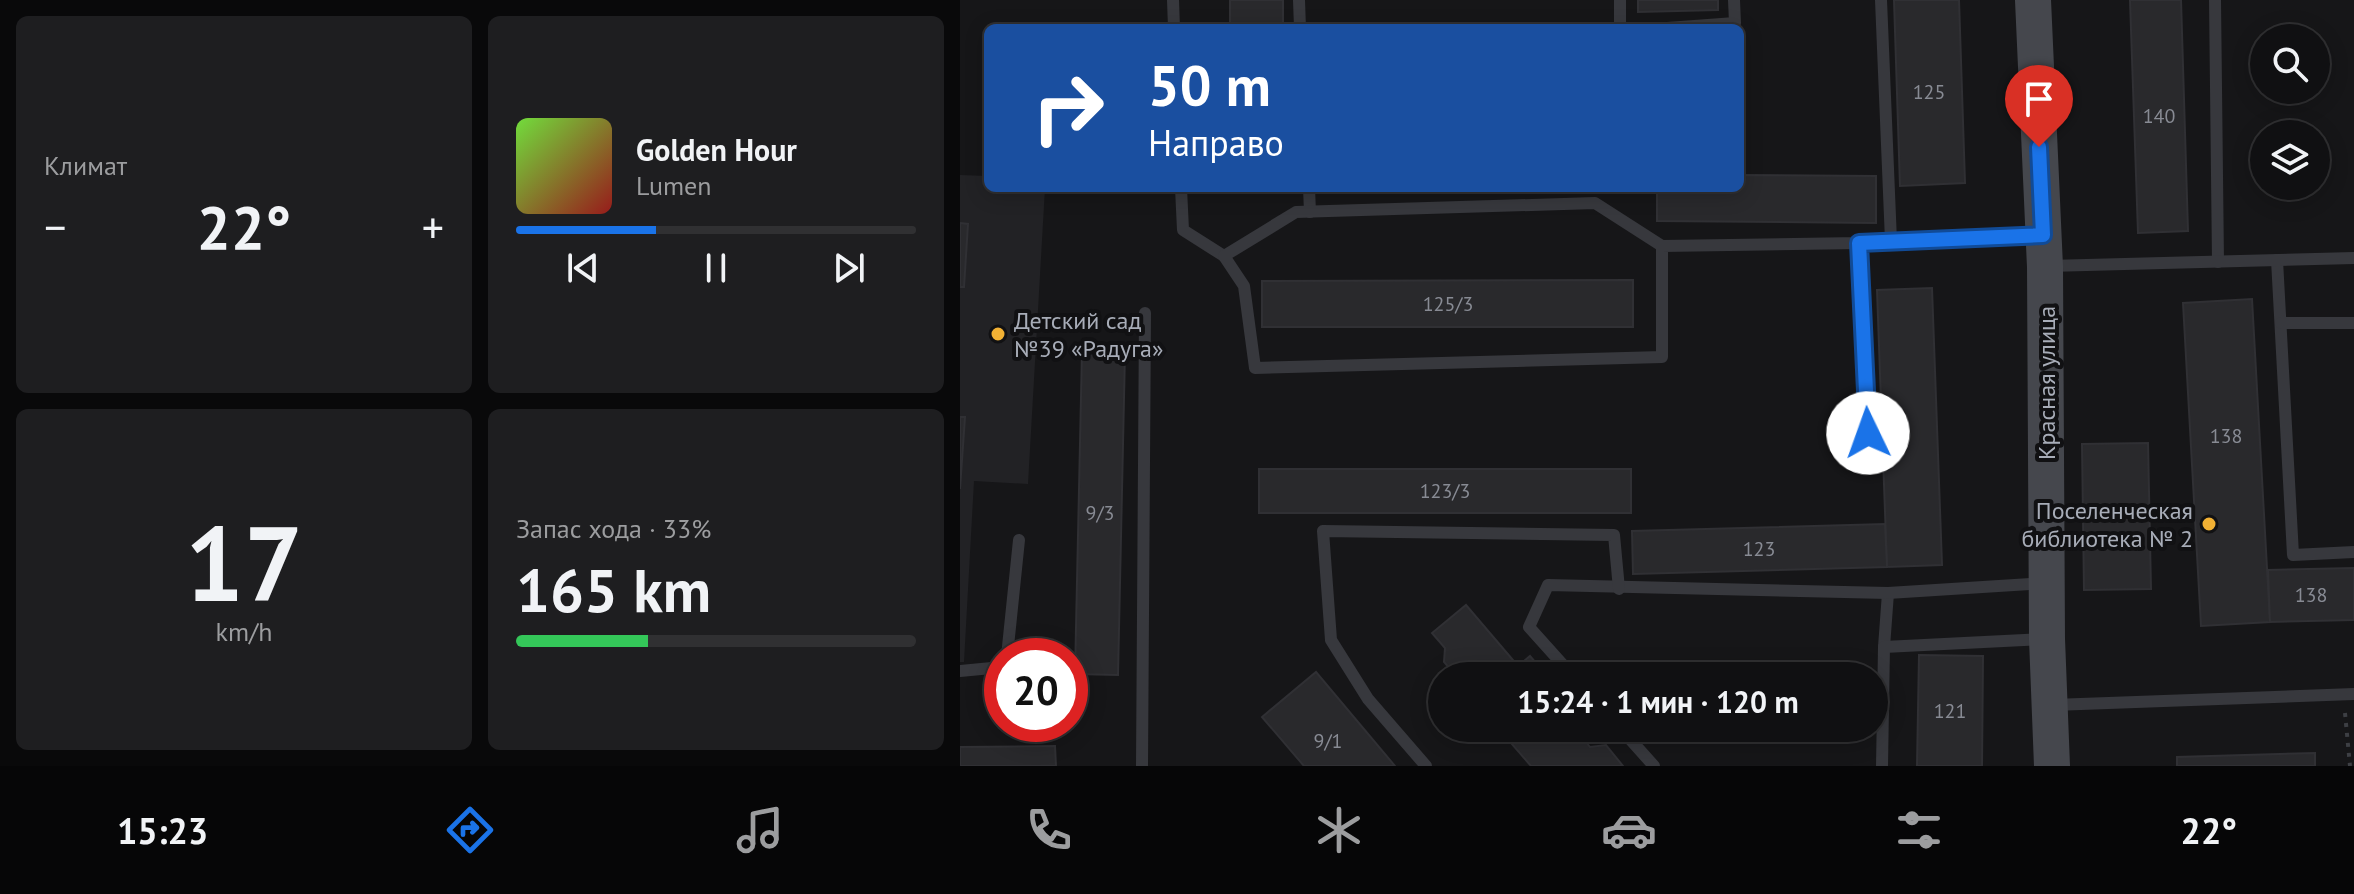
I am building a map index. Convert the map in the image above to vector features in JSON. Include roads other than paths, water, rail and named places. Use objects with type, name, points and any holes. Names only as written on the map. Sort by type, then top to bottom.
[{"type":"street","name":"Красная улица","points":[[2033,0],[2044,251],[2047,639],[2052,766]]},
{"type":"lane","points":[[1173,0],[1174,24]]},
{"type":"lane","points":[[1299,0],[1300,24]]},
{"type":"lane","points":[[1620,0],[1620,24]]},
{"type":"lane","points":[[1721,24],[1735,23],[1734,0]]},
{"type":"lane","points":[[1881,0],[1891,241]]},
{"type":"lane","points":[[2215,0],[2218,262]]},
{"type":"lane","points":[[1181,192],[1183,230],[1224,256],[1244,286],[1255,368],[1662,357],[1662,246]]},
{"type":"lane","points":[[1309,192],[1310,212]]},
{"type":"lane","points":[[1224,256],[1296,212],[1595,203],[1662,246],[1891,241],[2218,262],[2354,258]]},
{"type":"lane","points":[[1859,243],[1869,465]]},
{"type":"lane","points":[[2277,260],[2293,555],[2354,552]]},
{"type":"lane","points":[[1142,766],[1145,313]]},
{"type":"lane","points":[[2281,323],[2354,323]]},
{"type":"lane","points":[[1426,766],[1368,699],[1331,640],[1323,531],[1614,535],[1619,589]]},
{"type":"lane","points":[[1009,638],[1019,540]]},
{"type":"lane","points":[[1560,662],[1529,627],[1548,585],[1888,593],[2047,583]]},
{"type":"lane","points":[[1882,766],[1888,593]]},
{"type":"lane","points":[[1884,647],[2047,639]]},
{"type":"lane","points":[[960,671],[984,669]]},
{"type":"lane","points":[[2050,705],[2349,694]]},
{"type":"lane","points":[[1633,742],[1654,766]]},
{"type":"place","name":"Детский сад №39 «Радуга»","points":[[998,334]]},
{"type":"place","name":"Поселенческая библиотека № 2","points":[[2209,524]]}]
